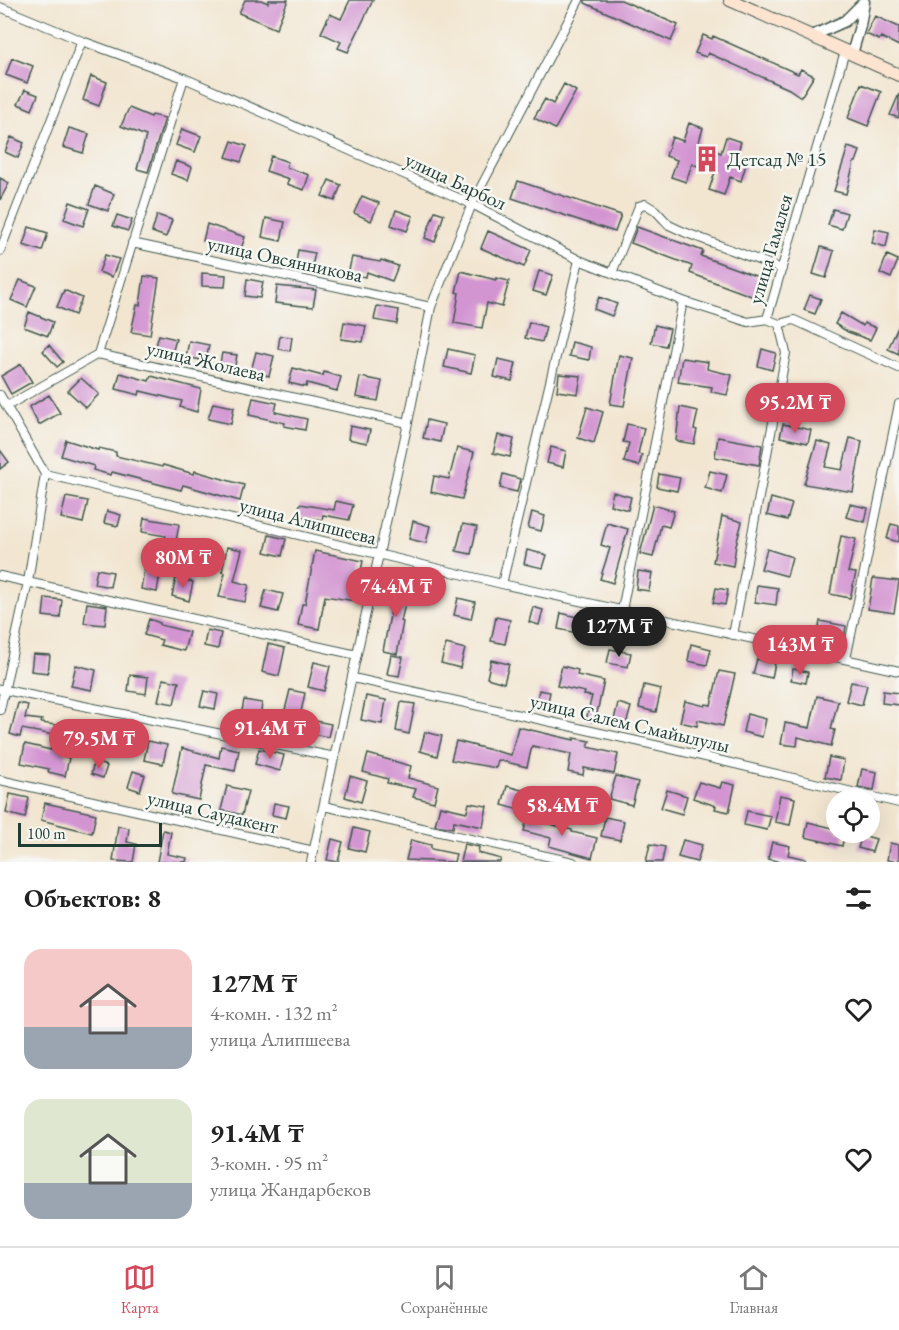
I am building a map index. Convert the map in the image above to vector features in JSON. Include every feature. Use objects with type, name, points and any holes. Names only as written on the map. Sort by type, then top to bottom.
[{"type":"main road","points":[[729,0],[899,75]]},
{"type":"street","points":[[311,862],[353,678],[431,307],[472,204],[579,0]]},
{"type":"street","points":[[812,36],[845,21],[864,1]]},
{"type":"street","points":[[849,52],[860,26],[864,1]]},
{"type":"street","name":"улица Барбол","points":[[0,7],[82,41],[184,78],[472,204],[579,260],[683,301],[748,322],[767,319],[779,324],[794,320],[899,368]]},
{"type":"street","points":[[0,251],[82,41]]},
{"type":"street","name":"улица Гамалея","points":[[767,319],[849,52]]},
{"type":"street","points":[[7,406],[98,354],[184,78]]},
{"type":"street","points":[[612,273],[639,206],[645,204],[655,210],[669,225],[782,269]]},
{"type":"street","name":"улица Овсянникова","points":[[132,243],[431,307]]},
{"type":"street","points":[[502,584],[579,260]]},
{"type":"street","points":[[622,610],[683,301]]},
{"type":"street","points":[[733,635],[786,353],[779,324]]},
{"type":"street","name":"улица Жолаева","points":[[98,354],[408,423]]},
{"type":"street","points":[[0,395],[45,474],[28,582],[2,689],[0,710]]},
{"type":"street","points":[[846,659],[899,404]]},
{"type":"street","name":"улица Алипшеева","points":[[45,474],[502,584],[899,671]]},
{"type":"street","points":[[0,576],[357,655]]},
{"type":"street","name":"улица Салем Смайылулы","points":[[353,678],[659,746],[899,803]]},
{"type":"street","points":[[2,689],[335,757]]},
{"type":"street","name":"улица Саудакент","points":[[0,780],[314,851]]},
{"type":"street","points":[[324,806],[573,862]]},
{"type":"building","points":[[245,0],[261,0],[268,3],[269,0],[288,0],[276,29],[239,13]]},
{"type":"building","points":[[350,0],[373,0],[348,52],[338,48],[341,42],[321,33],[330,14],[341,19]]},
{"type":"building","points":[[585,0],[621,0],[678,25],[671,41],[585,3]]},
{"type":"building","points":[[875,16],[899,27],[899,46],[881,37],[879,40],[866,34]]},
{"type":"building","points":[[703,35],[712,39],[713,36],[798,74],[801,69],[814,76],[801,97],[789,89],[708,53],[706,57],[695,53]]},
{"type":"building","points":[[12,58],[33,66],[27,83],[6,75]]},
{"type":"building","points":[[91,76],[107,82],[99,106],[83,100]]},
{"type":"building","points":[[564,84],[576,91],[555,129],[534,118],[545,99],[553,104]]},
{"type":"building","points":[[861,84],[881,92],[868,126],[848,118]]},
{"type":"building","points":[[25,90],[38,95],[32,110],[18,104]]},
{"type":"building","points":[[899,94],[899,118],[890,115]]},
{"type":"building","points":[[129,108],[151,117],[152,115],[165,118],[148,172],[137,169],[146,136],[121,126]]},
{"type":"building","name":"Детсад № 15","points":[[689,123],[703,128],[698,145],[721,153],[726,137],[741,142],[736,158],[747,161],[741,181],[730,177],[724,195],[709,190],[715,172],[692,164],[686,182],[671,177],[677,160],[666,156],[672,137],[683,141]]},
{"type":"building","points":[[69,128],[89,134],[83,153],[63,147]]},
{"type":"building","points":[[182,129],[201,136],[195,152],[176,145]]},
{"type":"building","points":[[11,137],[24,143],[18,158],[5,152]]},
{"type":"building","points":[[232,141],[247,146],[241,162],[226,157]]},
{"type":"building","points":[[848,147],[860,151],[854,162],[846,194],[834,191]]},
{"type":"building","points":[[271,156],[288,162],[286,167],[309,175],[304,190],[287,184],[289,179],[266,171]]},
{"type":"building","points":[[176,161],[192,167],[188,180],[171,174]]},
{"type":"building","points":[[0,178],[9,183],[0,200]]},
{"type":"building","points":[[329,180],[341,185],[335,201],[322,196]]},
{"type":"building","points":[[518,181],[621,215],[615,232],[512,198]]},
{"type":"building","points":[[95,186],[114,194],[108,211],[89,204]]},
{"type":"building","points":[[362,196],[379,203],[371,221],[354,213]]},
{"type":"building","points":[[70,202],[89,209],[83,226],[64,219]]},
{"type":"building","points":[[833,209],[847,213],[842,229],[828,225]]},
{"type":"building","points":[[396,210],[413,216],[407,231],[391,225]]},
{"type":"building","points":[[435,211],[444,214],[435,242],[425,238]]},
{"type":"building","points":[[117,215],[132,220],[128,231],[113,226]]},
{"type":"building","points":[[157,215],[172,220],[166,237],[152,232]]},
{"type":"building","points":[[266,218],[285,222],[281,241],[262,237]]},
{"type":"building","points":[[207,224],[245,237],[240,252],[203,241]]},
{"type":"building","points":[[29,227],[48,233],[42,251],[23,245]]},
{"type":"building","points":[[637,227],[703,251],[701,256],[761,278],[754,297],[690,273],[692,266],[631,243]]},
{"type":"building","points":[[875,229],[889,232],[886,247],[872,243]]},
{"type":"building","points":[[488,231],[531,250],[524,267],[481,248]]},
{"type":"building","points":[[821,247],[834,251],[826,278],[813,274]]},
{"type":"building","points":[[298,250],[315,253],[312,266],[296,263]]},
{"type":"building","points":[[105,255],[119,259],[112,277],[99,272]]},
{"type":"building","points":[[887,255],[898,260],[891,278],[880,273]]},
{"type":"building","points":[[352,257],[380,262],[381,260],[398,266],[392,281],[367,272],[366,277],[348,274]]},
{"type":"building","points":[[461,271],[509,281],[502,307],[487,303],[482,328],[454,323],[459,293],[456,292]]},
{"type":"building","points":[[539,271],[553,275],[546,295],[533,291]]},
{"type":"building","points":[[202,273],[226,275],[225,287],[202,286]]},
{"type":"building","points":[[144,276],[159,278],[150,335],[131,332],[137,305],[140,305]]},
{"type":"building","points":[[247,279],[263,282],[260,298],[245,296]]},
{"type":"building","points":[[20,280],[36,286],[27,307],[11,300]]},
{"type":"building","points":[[277,286],[316,290],[313,307],[275,303]]},
{"type":"building","points":[[64,290],[82,298],[75,315],[57,307]]},
{"type":"building","points":[[810,295],[821,299],[815,314],[804,310]]},
{"type":"building","points":[[599,297],[617,304],[612,316],[594,309]]},
{"type":"building","points":[[377,306],[399,310],[397,324],[374,320]]},
{"type":"building","points":[[29,312],[53,322],[48,336],[24,327]]},
{"type":"building","points":[[841,313],[863,326],[864,323],[876,328],[870,340],[848,332],[835,324]]},
{"type":"building","points":[[344,322],[366,326],[363,342],[341,339]]},
{"type":"building","points":[[529,322],[546,327],[542,342],[525,338]]},
{"type":"building","points":[[655,325],[670,329],[666,346],[651,343]]},
{"type":"building","points":[[899,325],[899,354],[888,349]]},
{"type":"building","points":[[159,335],[176,339],[172,354],[155,349]]},
{"type":"building","points":[[280,336],[292,337],[290,351],[278,349]]},
{"type":"building","points":[[189,341],[209,345],[206,361],[186,357]]},
{"type":"building","points":[[572,342],[591,347],[589,360],[569,356]]},
{"type":"building","points":[[49,345],[63,362],[57,367],[43,351]]},
{"type":"building","points":[[448,349],[475,355],[471,373],[444,367]]},
{"type":"building","points":[[762,349],[776,353],[772,370],[758,366]]},
{"type":"building","points":[[256,352],[274,356],[269,376],[251,371]]},
{"type":"building","points":[[222,353],[237,355],[234,371],[219,368]]},
{"type":"building","points":[[619,355],[633,358],[624,406],[610,404]]},
{"type":"building","points":[[682,358],[708,362],[707,369],[732,375],[727,395],[711,392],[712,387],[678,382]]},
{"type":"building","points":[[498,359],[516,363],[512,381],[494,377]]},
{"type":"building","points":[[21,364],[32,382],[11,394],[1,376]]},
{"type":"building","points":[[293,368],[323,376],[324,372],[341,377],[337,391],[307,383],[306,387],[289,383]]},
{"type":"building","points":[[120,373],[149,381],[151,376],[201,389],[197,412],[180,407],[182,401],[140,391],[139,395],[116,389]]},
{"type":"building","points":[[559,374],[581,376],[578,394],[557,391]]},
{"type":"building","points":[[360,377],[382,381],[378,401],[356,397]]},
{"type":"building","points":[[81,378],[99,394],[86,408],[68,391]]},
{"type":"building","points":[[49,395],[60,413],[39,425],[29,407]]},
{"type":"building","points":[[253,398],[277,403],[275,412],[307,419],[305,430],[249,415]]},
{"type":"building","points":[[213,403],[234,407],[231,424],[208,419]]},
{"type":"building","points":[[587,407],[603,412],[594,443],[578,438]]},
{"type":"building","points":[[680,407],[698,411],[694,429],[697,430],[694,444],[676,441]]},
{"type":"building","points":[[427,420],[444,424],[440,442],[423,438]]},
{"type":"building","points":[[627,424],[644,428],[638,454],[642,455],[639,466],[624,462],[629,443],[623,442]]},
{"type":"building","points":[[783,424],[811,430],[808,443],[780,437]]},
{"type":"building","points":[[350,426],[370,430],[367,443],[348,439]]},
{"type":"building","points":[[498,435],[514,439],[510,457],[493,453]]},
{"type":"building","points":[[718,437],[762,445],[759,465],[715,457]]},
{"type":"building","points":[[850,438],[862,441],[853,492],[804,484],[817,441],[831,445],[825,467],[842,470]]},
{"type":"building","points":[[66,440],[98,450],[99,448],[116,452],[116,456],[194,474],[195,471],[244,485],[240,501],[183,485],[181,490],[112,472],[111,475],[93,470],[94,466],[61,456]]},
{"type":"building","points":[[551,447],[566,451],[563,467],[547,463]]},
{"type":"building","points":[[457,448],[474,452],[462,499],[431,492],[434,476],[449,479]]},
{"type":"building","points":[[0,450],[9,462],[0,469]]},
{"type":"building","points":[[710,471],[727,475],[722,493],[705,488]]},
{"type":"building","points":[[503,474],[520,479],[517,492],[500,488]]},
{"type":"building","points":[[659,474],[680,478],[677,491],[657,487]]},
{"type":"building","points":[[613,492],[631,497],[628,510],[610,505]]},
{"type":"building","points":[[66,497],[88,501],[83,523],[61,518]]},
{"type":"building","points":[[771,498],[792,504],[787,520],[767,515]]},
{"type":"building","points":[[336,501],[353,505],[349,520],[323,515],[322,520],[298,516],[300,504],[334,510]]},
{"type":"building","points":[[850,504],[868,508],[865,522],[846,517]]},
{"type":"building","points":[[653,505],[674,511],[669,527],[661,525],[653,557],[640,554]]},
{"type":"building","points":[[107,511],[121,515],[118,526],[104,523]]},
{"type":"building","points":[[532,512],[545,516],[541,531],[528,528]]},
{"type":"building","points":[[722,516],[742,522],[733,566],[713,562]]},
{"type":"building","points":[[144,518],[179,524],[176,542],[198,548],[194,563],[162,555],[166,536],[142,532]]},
{"type":"building","points":[[413,521],[430,526],[426,543],[409,539]]},
{"type":"building","points":[[607,523],[628,529],[613,583],[600,579],[610,548],[601,545]]},
{"type":"building","points":[[463,524],[477,527],[471,554],[456,551]]},
{"type":"building","points":[[891,524],[899,526],[899,542],[887,539]]},
{"type":"building","points":[[269,535],[286,539],[282,556],[265,552]]},
{"type":"building","points":[[841,536],[856,539],[848,572],[856,573],[850,598],[830,594]]},
{"type":"building","points":[[227,547],[242,550],[234,581],[249,585],[245,602],[219,597],[225,573],[222,572]]},
{"type":"building","points":[[767,549],[792,557],[787,576],[761,569]]},
{"type":"building","points":[[527,550],[547,555],[543,568],[524,564]]},
{"type":"building","points":[[315,551],[363,561],[355,601],[325,596],[319,629],[298,625],[302,604],[305,604]]},
{"type":"building","points":[[97,569],[113,572],[110,587],[94,584]]},
{"type":"building","points":[[144,570],[160,573],[157,592],[141,589]]},
{"type":"building","points":[[638,571],[652,573],[649,591],[636,589]]},
{"type":"building","points":[[176,578],[193,582],[189,601],[172,596]]},
{"type":"building","points":[[873,578],[899,581],[894,613],[868,609]]},
{"type":"building","points":[[397,580],[410,583],[401,621],[403,622],[397,654],[383,651]]},
{"type":"building","points":[[757,585],[778,588],[776,605],[755,602]]},
{"type":"building","points":[[716,588],[728,590],[725,605],[713,603]]},
{"type":"building","points":[[266,590],[283,594],[278,612],[261,608]]},
{"type":"building","points":[[45,598],[62,600],[60,618],[43,616]]},
{"type":"building","points":[[458,598],[475,602],[471,619],[454,615]]},
{"type":"building","points":[[87,603],[107,606],[105,625],[84,623]]},
{"type":"building","points":[[533,607],[543,610],[539,625],[529,622]]},
{"type":"building","points":[[561,613],[608,625],[604,642],[586,637],[587,635],[558,629]]},
{"type":"building","points":[[496,617],[510,620],[505,644],[491,641]]},
{"type":"building","points":[[149,619],[160,625],[189,632],[184,651],[160,645],[162,640],[144,635]]},
{"type":"building","points":[[820,621],[846,626],[844,638],[818,633]]},
{"type":"building","points":[[207,630],[221,633],[218,649],[204,646]]},
{"type":"building","points":[[268,644],[285,648],[279,676],[262,672]]},
{"type":"building","points":[[446,644],[465,649],[460,668],[441,663]]},
{"type":"building","points":[[691,644],[711,649],[707,665],[688,661]]},
{"type":"building","points":[[610,649],[631,653],[628,667],[607,663]]},
{"type":"building","points":[[33,654],[50,655],[48,673],[31,671]]},
{"type":"building","points":[[391,655],[403,657],[399,676],[387,674]]},
{"type":"building","points":[[757,659],[775,663],[772,678],[753,674]]},
{"type":"building","points":[[491,660],[509,664],[504,683],[487,678]]},
{"type":"building","points":[[314,662],[330,666],[324,691],[308,687]]},
{"type":"building","points":[[76,665],[96,670],[92,690],[71,686]]},
{"type":"building","points":[[562,666],[578,670],[577,675],[604,681],[595,722],[586,720],[592,696],[584,695],[585,692],[557,686]]},
{"type":"building","points":[[793,669],[808,672],[806,683],[791,680]]},
{"type":"building","points":[[719,671],[735,674],[723,726],[698,720],[697,726],[680,722],[685,701],[705,706],[706,704],[711,705]]},
{"type":"building","points":[[130,675],[148,677],[146,694],[128,691]]},
{"type":"building","points":[[163,679],[179,682],[174,704],[158,701]]},
{"type":"building","points":[[851,682],[867,685],[862,705],[846,701]]},
{"type":"building","points":[[644,685],[661,689],[656,712],[639,708]]},
{"type":"building","points":[[290,690],[305,693],[300,717],[284,714]]},
{"type":"building","points":[[539,690],[550,692],[546,711],[535,708]]},
{"type":"building","points":[[204,691],[218,694],[215,709],[200,706]]},
{"type":"building","points":[[883,691],[899,693],[899,705],[882,703]]},
{"type":"building","points":[[366,696],[386,700],[382,724],[361,720]]},
{"type":"building","points":[[817,696],[838,701],[831,729],[835,730],[831,746],[798,737],[797,746],[781,744],[785,723],[810,728]]},
{"type":"building","points":[[244,700],[262,703],[260,719],[241,716]]},
{"type":"building","points":[[401,702],[415,704],[409,734],[396,731]]},
{"type":"building","points":[[18,703],[28,705],[25,718],[70,727],[66,757],[69,758],[65,776],[48,772],[49,769],[21,763],[25,744],[51,750],[54,735],[22,729],[20,737],[10,734]]},
{"type":"building","points":[[618,703],[631,707],[625,728],[613,724]]},
{"type":"building","points":[[747,714],[766,719],[762,737],[743,732]]},
{"type":"building","points":[[306,719],[331,724],[328,737],[303,732]]},
{"type":"building","points":[[113,723],[130,727],[127,739],[110,736]]},
{"type":"building","points":[[518,727],[574,740],[574,738],[590,741],[588,747],[618,754],[614,774],[584,768],[583,775],[568,772],[571,754],[532,746],[527,767],[498,760],[496,768],[451,760],[456,741],[511,755]]},
{"type":"building","points":[[425,732],[442,736],[437,756],[420,751]]},
{"type":"building","points":[[148,741],[167,745],[163,764],[144,760]]},
{"type":"building","points":[[221,746],[239,750],[235,771],[206,765],[199,800],[172,794],[182,748],[219,758]]},
{"type":"building","points":[[259,749],[284,755],[280,771],[255,764]]},
{"type":"building","points":[[368,754],[411,766],[408,778],[438,786],[434,802],[413,797],[416,789],[387,783],[388,779],[363,772]]},
{"type":"building","points":[[829,757],[844,760],[841,780],[825,777]]},
{"type":"building","points":[[94,762],[107,766],[103,778],[91,774]]},
{"type":"building","points":[[862,769],[877,772],[874,789],[858,787]]},
{"type":"building","points":[[133,771],[145,775],[140,791],[128,787]]},
{"type":"building","points":[[350,776],[367,781],[361,802],[345,797]]},
{"type":"building","points":[[616,776],[638,782],[632,805],[609,799]]},
{"type":"building","points":[[699,782],[720,788],[722,782],[735,785],[729,812],[715,809],[716,806],[693,798]]},
{"type":"building","points":[[227,786],[248,791],[242,815],[221,810]]},
{"type":"building","points":[[507,786],[525,791],[520,810],[502,805]]},
{"type":"building","points":[[667,790],[687,796],[682,814],[661,808]]},
{"type":"building","points":[[10,794],[29,798],[25,818],[6,813]]},
{"type":"building","points":[[780,795],[795,798],[790,825],[775,822]]},
{"type":"building","points":[[45,803],[96,814],[92,833],[41,820]]},
{"type":"building","points":[[274,803],[289,806],[286,818],[272,815]]},
{"type":"building","points":[[469,803],[487,806],[483,827],[454,821],[453,828],[435,825],[440,806],[467,812]]},
{"type":"building","points":[[747,811],[771,816],[767,830],[744,825]]},
{"type":"building","points":[[528,815],[547,820],[546,823],[572,830],[572,832],[597,838],[592,858],[549,846],[551,838],[524,831]]},
{"type":"building","points":[[605,817],[624,821],[620,840],[601,836]]},
{"type":"building","points":[[808,822],[826,826],[826,842],[805,837]]},
{"type":"building","points":[[118,826],[129,828],[127,842],[136,844],[133,862],[113,861]]},
{"type":"building","points":[[354,828],[370,832],[365,852],[349,848]]},
{"type":"building","points":[[163,830],[171,832],[167,854],[187,858],[186,862],[157,862]]},
{"type":"building","points":[[332,839],[343,842],[338,862],[327,860]]},
{"type":"building","points":[[411,840],[431,845],[431,849],[456,854],[454,862],[406,860]]},
{"type":"building","points":[[683,840],[702,845],[697,862],[678,857]]},
{"type":"building","points":[[772,842],[790,846],[788,855],[806,859],[806,862],[781,862],[768,859]]},
{"type":"building","points":[[860,843],[875,843],[872,852],[858,848]]},
{"type":"building","points":[[890,843],[899,845],[899,862],[887,860]]},
{"type":"building","points":[[464,844],[479,847],[478,853],[501,859],[500,862],[460,862]]},
{"type":"building","points":[[650,844],[665,847],[662,862],[646,862]]},
{"type":"place","name":"Детсад № 15","points":[[707,159]]}]
